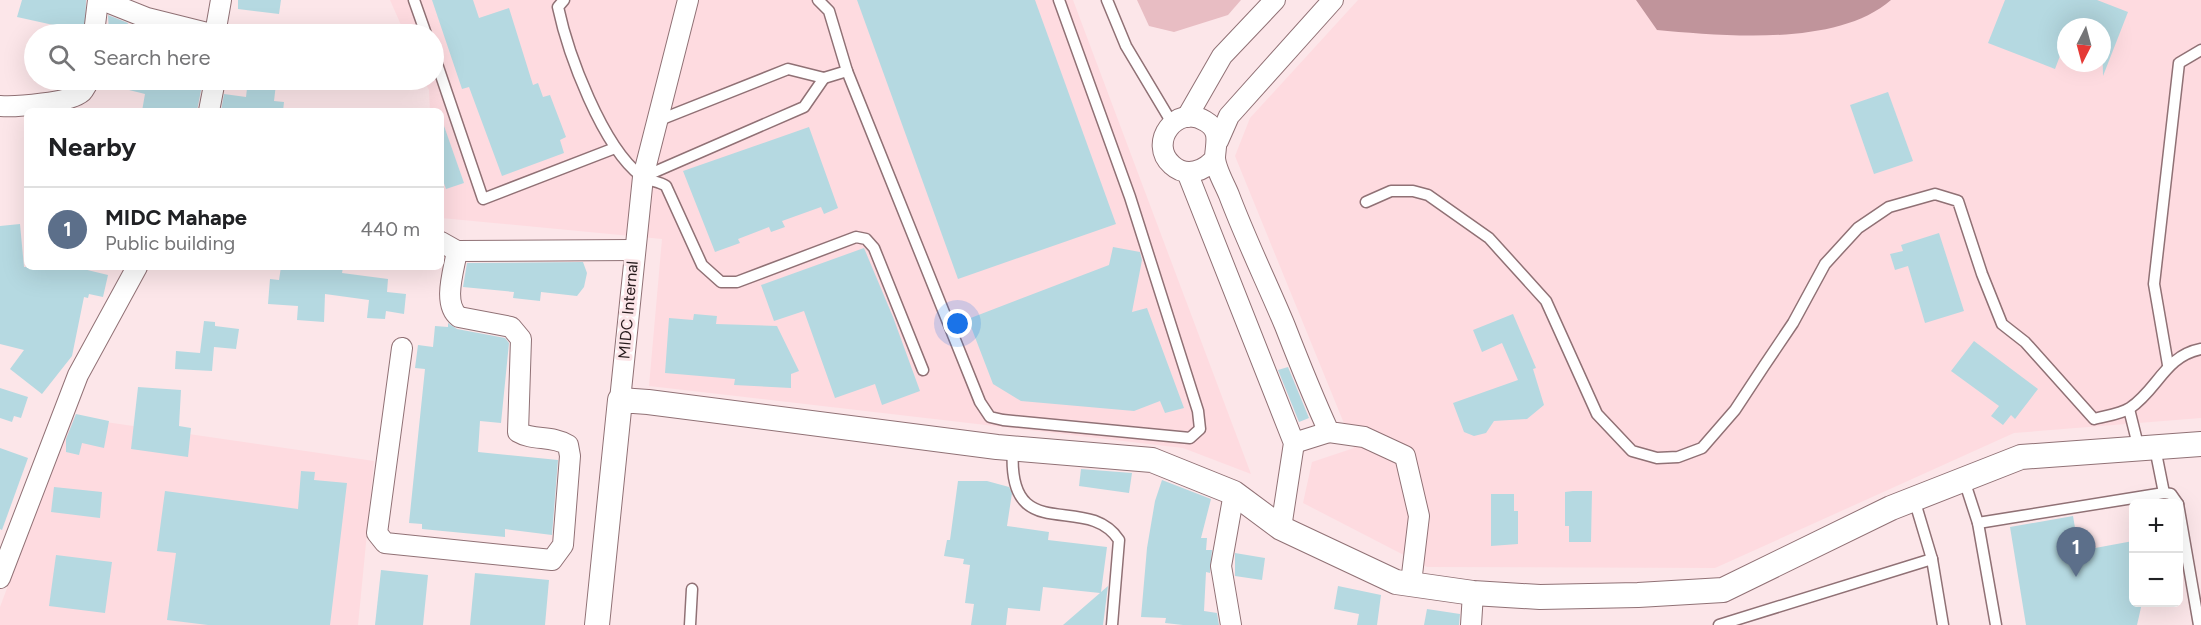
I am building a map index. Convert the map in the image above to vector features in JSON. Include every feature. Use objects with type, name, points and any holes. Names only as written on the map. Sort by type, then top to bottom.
[{"type":"street","points":[[95,24],[100,0],[147,18],[172,24]]},
{"type":"street","points":[[215,24],[221,0]]},
{"type":"street","name":"MIDC Internal","points":[[597,625],[642,177],[688,0]]},
{"type":"street","points":[[1275,0],[1222,56],[1180,120],[1166,130],[1162,148],[1171,164],[1187,172],[1203,169],[1217,149],[1229,116],[1333,0]]},
{"type":"street","points":[[0,106],[14,107],[67,98],[83,90]]},
{"type":"street","points":[[210,108],[213,90]]},
{"type":"street","points":[[1180,120],[1204,120],[1216,132],[1217,149],[1329,432]]},
{"type":"street","points":[[1187,172],[1294,443],[1281,528]]},
{"type":"street","points":[[402,348],[377,533],[380,539],[385,543],[552,560],[563,545],[570,456],[568,445],[558,439],[524,435],[518,432],[520,339],[511,327],[459,317],[452,312],[449,246],[633,250]]},
{"type":"street","points":[[0,578],[78,375],[135,270]]},
{"type":"street","points":[[620,400],[1013,448],[1152,460],[1234,493],[1281,528],[1396,582],[1473,593],[1540,597],[1723,590],[1914,499],[2021,457],[2201,444]]},
{"type":"street","points":[[1294,443],[1329,432],[1364,437],[1405,456],[1419,516],[1411,583]]},
{"type":"street","points":[[1231,625],[1221,566],[1234,493]]},
{"type":"street","points":[[1471,625],[1473,593]]},
{"type":"lane","points":[[414,0],[422,24]]},
{"type":"lane","points":[[564,0],[558,7],[564,33],[598,115],[615,148],[642,177],[666,186],[702,265],[721,282],[738,282],[856,237],[866,239],[874,248],[923,370]]},
{"type":"lane","points":[[818,0],[830,11],[847,71],[980,402],[990,417],[1190,438],[1200,429],[1198,411],[1130,197],[1059,0]]},
{"type":"lane","points":[[830,11],[834,0]]},
{"type":"lane","points":[[1107,0],[1126,46],[1180,120]]},
{"type":"lane","points":[[2168,365],[2154,284],[2172,107],[2179,63],[2201,50]]},
{"type":"lane","points":[[657,121],[788,69],[824,78],[847,71]]},
{"type":"lane","points":[[642,177],[804,107],[824,78]]},
{"type":"lane","points":[[444,84],[483,199],[615,148]]},
{"type":"lane","points":[[1366,202],[1391,191],[1413,191],[1428,195],[1489,238],[1546,301],[1597,414],[1632,451],[1657,458],[1678,458],[1702,448],[1735,410],[1759,375],[1793,323],[1825,264],[1857,228],[1890,207],[1935,194],[1958,201],[1982,274],[2002,324],[2025,342],[2094,419],[2129,409],[2155,384],[2168,365],[2193,350],[2201,349]]},
{"type":"lane","points":[[2129,409],[2164,493]]},
{"type":"lane","points":[[1013,448],[1015,489],[1020,499],[1030,507],[1100,524],[1113,531],[1119,540],[1112,625]]},
{"type":"lane","points":[[1964,480],[1978,524],[1996,625]]},
{"type":"lane","points":[[1978,524],[2164,493],[2171,494],[2174,499]]},
{"type":"lane","points":[[1914,499],[1932,559],[1943,625]]},
{"type":"lane","points":[[2183,533],[2199,625]]},
{"type":"lane","points":[[1719,625],[1932,559]]},
{"type":"lane","points":[[690,625],[692,589]]},
{"type":"shaded area","points":[[390,0],[1073,0],[1251,474],[1183,448],[649,386],[662,239],[444,218],[444,108],[430,108],[429,90],[444,90],[444,24],[401,24]]},
{"type":"shaded area","points":[[1137,0],[1241,0],[1228,15],[1174,32],[1149,26]]},
{"type":"shaded area","points":[[1358,0],[2201,0],[2201,418],[2014,433],[1715,568],[1427,567],[1303,503],[1312,462],[1354,448],[1235,156],[1250,118]]},
{"type":"shaded area","points":[[1636,0],[1891,0],[1868,15],[1841,25],[1811,32],[1747,36],[1657,30]]},
{"type":"shaded area","points":[[71,417],[374,461],[358,625],[0,625],[0,607]]},
{"type":"building","points":[[22,0],[86,0],[85,24],[49,24],[17,17]]},
{"type":"building","points":[[238,0],[281,0],[279,14],[238,9]]},
{"type":"building","points":[[432,0],[473,0],[479,18],[509,8],[533,85],[538,83],[543,97],[550,95],[566,137],[560,140],[564,153],[502,176],[469,87],[462,89],[444,36],[444,24],[440,24]]},
{"type":"building","points":[[857,0],[1035,0],[1116,224],[958,279]]},
{"type":"building","points":[[2005,0],[2097,0],[2128,12],[2111,56],[2111,18],[2057,18],[2055,69],[1988,43]]},
{"type":"building","points":[[108,15],[128,23],[128,24],[108,24]]},
{"type":"building","points":[[129,90],[201,90],[198,108],[143,108],[145,94]]},
{"type":"building","points":[[247,90],[275,90],[274,101],[284,102],[283,108],[222,108],[224,94],[246,97]]},
{"type":"building","points":[[1888,92],[1913,161],[1874,174],[1850,105]]},
{"type":"building","points":[[444,126],[464,183],[446,189],[444,183]]},
{"type":"building","points":[[809,127],[838,208],[824,214],[821,207],[782,221],[785,227],[771,232],[769,227],[738,239],[740,243],[715,252],[683,171]]},
{"type":"building","points":[[20,224],[24,270],[87,270],[108,275],[103,297],[89,294],[88,298],[84,297],[72,356],[42,394],[10,369],[24,350],[0,344],[0,226]]},
{"type":"building","points":[[1939,233],[1964,311],[1925,323],[1908,266],[1895,270],[1890,254],[1903,251],[1901,245]]},
{"type":"building","points":[[1113,247],[1140,252],[1142,260],[1132,312],[1147,308],[1184,408],[1165,413],[1160,401],[1134,411],[1021,401],[993,384],[968,319],[1109,265]]},
{"type":"building","points":[[864,248],[893,317],[920,391],[882,405],[875,384],[835,398],[804,311],[774,321],[761,285]]},
{"type":"building","points":[[583,262],[587,273],[584,287],[577,296],[541,292],[540,301],[513,298],[514,292],[463,287],[467,263]]},
{"type":"building","points":[[281,270],[342,270],[342,273],[388,279],[387,292],[406,294],[404,314],[386,311],[385,319],[367,318],[369,300],[325,294],[324,322],[297,320],[298,306],[268,304],[270,279],[279,280]]},
{"type":"building","points":[[694,314],[717,316],[716,324],[777,326],[799,371],[791,374],[791,388],[734,385],[735,379],[665,373],[669,318],[693,320]]},
{"type":"building","points":[[1513,314],[1536,368],[1533,369],[1544,405],[1527,419],[1494,421],[1486,433],[1474,436],[1464,432],[1453,403],[1518,380],[1502,343],[1482,352],[1473,330]]},
{"type":"building","points":[[204,321],[215,322],[215,326],[239,329],[236,349],[214,347],[212,371],[175,369],[176,351],[200,353]]},
{"type":"building","points":[[448,323],[457,329],[505,338],[509,343],[501,423],[480,421],[478,452],[558,460],[552,535],[505,529],[505,537],[422,529],[422,524],[409,523],[425,369],[415,368],[418,345],[433,347],[435,326],[448,327]]},
{"type":"building","points":[[1974,341],[2038,389],[2015,419],[2011,415],[2003,425],[1991,416],[1999,406],[1951,371]]},
{"type":"building","points":[[1288,367],[1309,418],[1299,422],[1278,370]]},
{"type":"building","points":[[138,387],[181,390],[179,426],[191,428],[188,457],[131,449]]},
{"type":"building","points":[[0,388],[28,397],[21,418],[14,416],[12,422],[0,418]]},
{"type":"building","points":[[76,414],[109,421],[104,448],[82,443],[79,455],[66,452],[66,439]]},
{"type":"building","points":[[0,448],[28,458],[2,530],[0,529]]},
{"type":"building","points":[[1081,469],[1132,473],[1129,493],[1079,486]]},
{"type":"building","points":[[301,471],[315,472],[314,480],[347,483],[330,625],[208,625],[167,620],[176,553],[157,551],[165,491],[298,509]]},
{"type":"building","points":[[1162,480],[1211,499],[1201,538],[1207,538],[1206,550],[1212,550],[1210,573],[1206,572],[1204,611],[1217,613],[1219,625],[1183,625],[1165,623],[1166,618],[1141,617],[1147,548],[1155,501]]},
{"type":"building","points":[[958,481],[987,481],[1009,487],[1012,493],[1007,526],[1049,532],[1048,540],[1107,547],[1101,592],[1108,586],[1103,625],[1063,625],[1100,593],[1043,587],[1040,611],[1008,608],[1006,625],[971,625],[974,604],[965,603],[970,565],[963,564],[964,559],[944,556],[947,540],[950,540]]},
{"type":"building","points":[[54,487],[102,492],[100,518],[51,512]]},
{"type":"building","points":[[1592,491],[1591,542],[1569,542],[1569,526],[1565,526],[1565,492]]},
{"type":"building","points":[[1491,494],[1514,494],[1514,511],[1518,511],[1518,544],[1491,546]]},
{"type":"building","points":[[2073,516],[2079,551],[2129,542],[2129,607],[2141,607],[2137,625],[2026,625],[2010,527]]},
{"type":"building","points":[[1235,553],[1265,558],[1262,580],[1235,576]]},
{"type":"building","points":[[56,555],[112,562],[105,613],[49,606]]},
{"type":"building","points":[[381,570],[428,575],[423,625],[375,625]]},
{"type":"building","points":[[475,573],[549,580],[545,625],[470,625]]},
{"type":"building","points":[[1338,586],[1381,595],[1377,625],[1357,625],[1359,614],[1334,609]]},
{"type":"building","points":[[1427,609],[1460,614],[1459,625],[1424,625]]},
{"type":"place","name":"MIDC Mahape","points":[[2076,577]]}]
